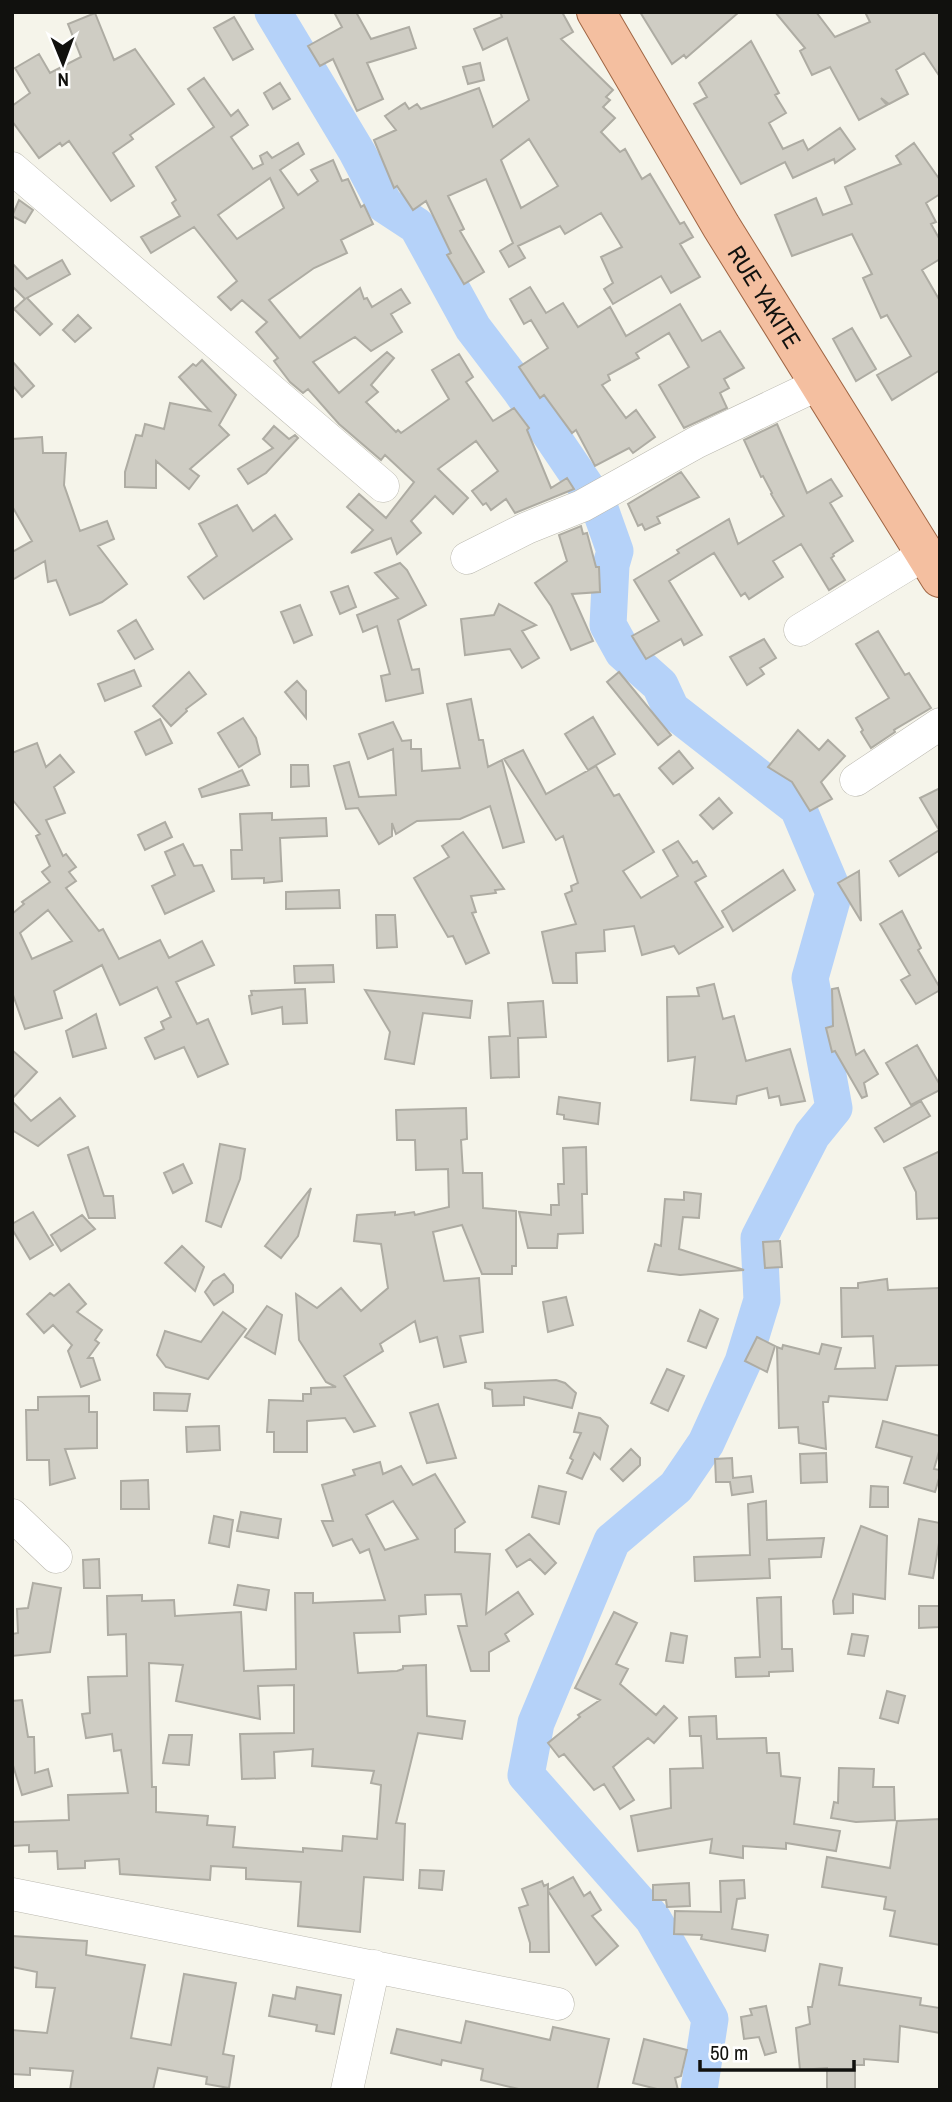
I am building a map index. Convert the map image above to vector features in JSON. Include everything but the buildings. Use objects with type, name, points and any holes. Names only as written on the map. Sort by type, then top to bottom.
[{"type":"main road","name":"RUE YAKITE","points":[[596,12],[721,226],[821,383],[932,566]]},
{"type":"street","points":[[12,168],[383,486]]},
{"type":"street","points":[[467,558],[593,498],[696,442],[821,383]]},
{"type":"street","points":[[800,630],[932,566]]},
{"type":"street","points":[[856,780],[940,724]]},
{"type":"street","points":[[12,1515],[56,1557]]},
{"type":"street","points":[[12,1894],[558,2004]]},
{"type":"street","points":[[347,2090],[374,1966]]},
{"type":"waterway","points":[[273,12],[357,152],[385,205],[417,226],[473,328],[521,391],[599,506],[615,551],[611,565],[608,625],[623,652],[660,685],[671,709],[798,808],[834,893],[810,978],[834,1108],[812,1135],[759,1238],[762,1300],[743,1362],[706,1443],[676,1487],[612,1541],[536,1723],[526,1775],[653,1919],[710,2019],[699,2090]]}]
